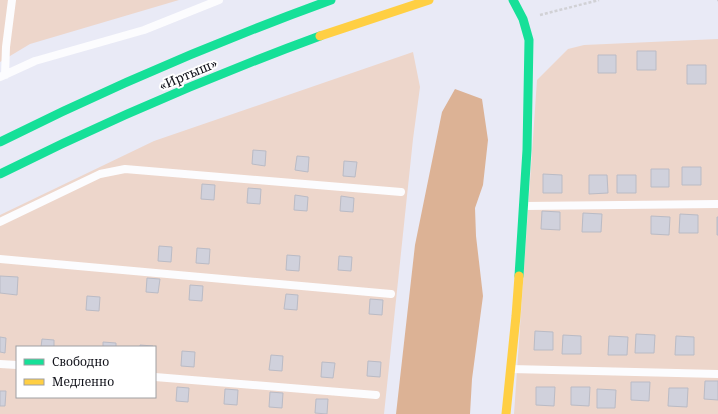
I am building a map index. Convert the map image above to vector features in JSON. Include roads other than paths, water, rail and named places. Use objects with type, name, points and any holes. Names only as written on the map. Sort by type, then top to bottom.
[{"type":"main road","name":"«Иртыш»","points":[[0,142],[109,90],[212,45],[331,0]]},
{"type":"main road","name":"«Иртыш»","points":[[0,174],[48,150],[227,71],[322,35],[391,11],[429,0]]},
{"type":"main road","points":[[506,414],[516,316],[527,150],[529,40],[523,19],[514,0]]},
{"type":"lane","points":[[12,0],[3,48],[2,76],[35,61],[144,30],[219,0]]},
{"type":"lane","points":[[0,222],[100,174],[125,169],[401,192]]},
{"type":"lane","points":[[523,206],[718,204]]},
{"type":"lane","points":[[0,259],[391,294]]},
{"type":"lane","points":[[0,364],[16,366]]},
{"type":"lane","points":[[510,369],[718,374]]},
{"type":"lane","points":[[156,377],[376,395]]}]
